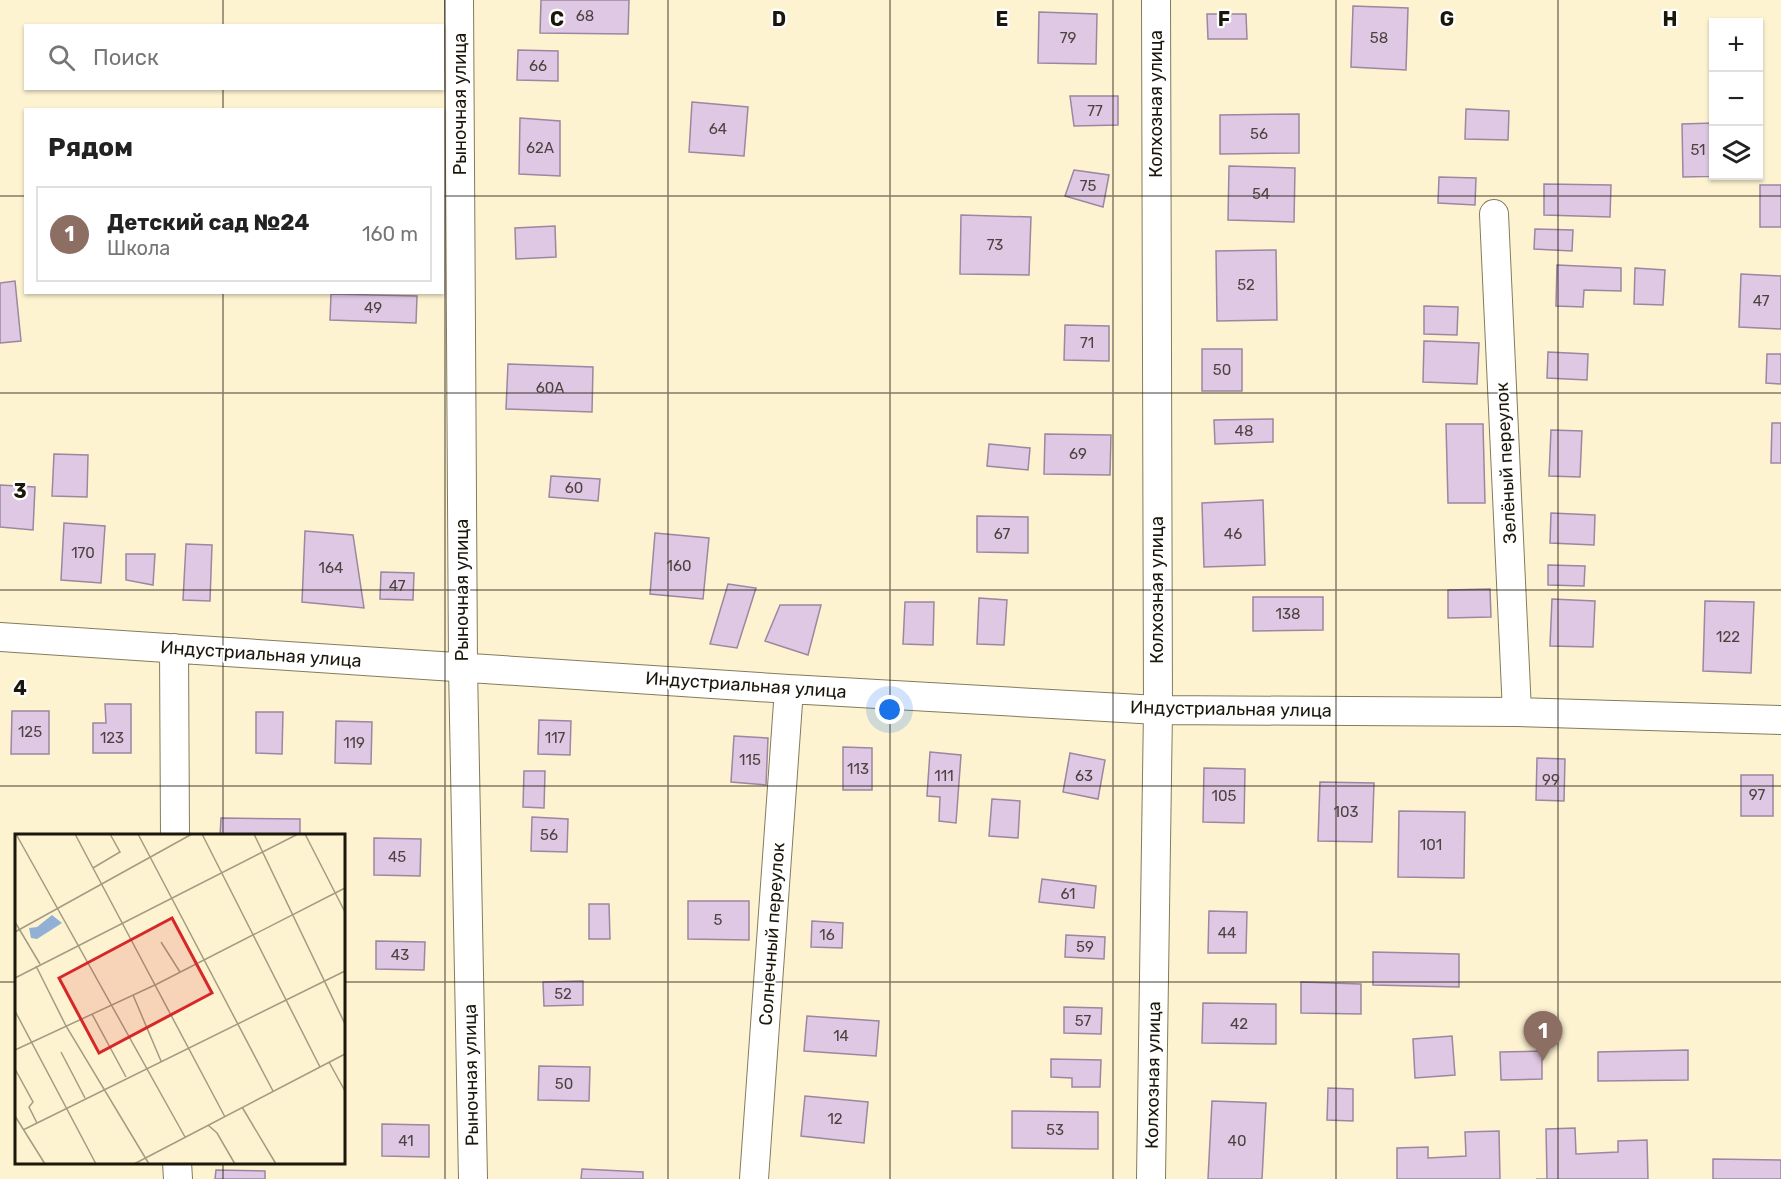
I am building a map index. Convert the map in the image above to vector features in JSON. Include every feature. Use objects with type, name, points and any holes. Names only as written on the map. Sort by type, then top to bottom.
[{"type":"street","name":"Рыночная улица","points":[[459,0],[463,667],[472,1179]]},
{"type":"street","name":"Колхозная улица","points":[[1151,1179],[1158,710],[1156,0]]},
{"type":"street","name":"Зелёный переулок","points":[[1494,214],[1517,712]]},
{"type":"street","name":"Индустриальная улица","points":[[0,637],[1158,710],[1517,712],[1781,720]]},
{"type":"street","points":[[174,648],[175,834]]},
{"type":"street","name":"Солнечный переулок","points":[[754,1179],[789,688]]},
{"type":"street","points":[[177,1164],[178,1179]]},
{"type":"building","points":[[541,0],[629,0],[628,34],[540,33]]},
{"type":"building","points":[[1353,6],[1408,8],[1406,70],[1351,67]]},
{"type":"building","points":[[1039,12],[1097,14],[1096,64],[1038,63]]},
{"type":"building","points":[[1207,14],[1246,14],[1247,39],[1208,39]]},
{"type":"building","points":[[518,50],[558,51],[558,81],[517,80]]},
{"type":"building","points":[[1070,96],[1118,96],[1118,125],[1074,126]]},
{"type":"building","points":[[692,102],[748,107],[744,156],[689,152]]},
{"type":"building","points":[[1466,109],[1509,111],[1508,140],[1465,139]]},
{"type":"building","points":[[1299,114],[1299,153],[1220,154],[1220,115]]},
{"type":"building","points":[[520,118],[560,121],[560,176],[519,174]]},
{"type":"building","points":[[1709,123],[1709,176],[1683,177],[1682,124]]},
{"type":"building","points":[[1229,166],[1295,168],[1294,222],[1228,220]]},
{"type":"building","points":[[1074,170],[1109,175],[1103,207],[1065,196]]},
{"type":"building","points":[[1439,177],[1476,178],[1475,205],[1438,203]]},
{"type":"building","points":[[1544,184],[1611,185],[1610,217],[1544,215]]},
{"type":"building","points":[[1760,185],[1781,185],[1781,227],[1760,227]]},
{"type":"building","points":[[961,215],[1031,217],[1029,275],[960,274]]},
{"type":"building","points":[[555,226],[556,257],[516,259],[515,228]]},
{"type":"building","points":[[1535,229],[1573,230],[1572,251],[1534,249]]},
{"type":"building","points":[[1276,250],[1277,320],[1217,321],[1216,251]]},
{"type":"building","points":[[1557,265],[1621,268],[1621,291],[1584,290],[1583,307],[1556,306]]},
{"type":"building","points":[[1635,268],[1665,270],[1663,305],[1634,304]]},
{"type":"building","points":[[1741,274],[1781,276],[1781,329],[1739,327]]},
{"type":"building","points":[[15,281],[21,341],[0,343],[0,283]]},
{"type":"building","points":[[331,294],[417,296],[416,323],[330,320]]},
{"type":"building","points":[[1424,306],[1458,307],[1457,335],[1424,334]]},
{"type":"building","points":[[1065,325],[1109,326],[1109,361],[1064,360]]},
{"type":"building","points":[[1424,341],[1479,343],[1477,384],[1423,382]]},
{"type":"building","points":[[1202,349],[1242,349],[1242,391],[1202,391]]},
{"type":"building","points":[[1548,352],[1588,354],[1587,380],[1547,378]]},
{"type":"building","points":[[1767,354],[1781,354],[1781,384],[1766,383]]},
{"type":"building","points":[[508,364],[593,367],[592,412],[506,409]]},
{"type":"building","points":[[1273,419],[1273,442],[1215,444],[1214,420]]},
{"type":"building","points":[[1772,423],[1781,423],[1781,463],[1771,463]]},
{"type":"building","points":[[1446,424],[1483,424],[1485,503],[1448,503]]},
{"type":"building","points":[[1551,430],[1582,431],[1580,477],[1549,476]]},
{"type":"building","points":[[1045,434],[1111,435],[1110,475],[1044,474]]},
{"type":"building","points":[[989,444],[1030,448],[1028,470],[987,466]]},
{"type":"building","points":[[54,454],[88,455],[87,497],[52,496]]},
{"type":"building","points":[[551,476],[600,479],[598,501],[549,497]]},
{"type":"building","points":[[0,485],[35,487],[33,530],[0,527]]},
{"type":"building","points":[[1263,500],[1265,565],[1204,567],[1202,503]]},
{"type":"building","points":[[1551,513],[1595,515],[1594,545],[1550,543]]},
{"type":"building","points":[[977,516],[1028,517],[1028,553],[977,552]]},
{"type":"building","points":[[64,523],[105,526],[101,583],[61,580]]},
{"type":"building","points":[[305,531],[353,535],[364,608],[302,602]]},
{"type":"building","points":[[655,533],[709,538],[703,599],[650,594]]},
{"type":"building","points":[[186,544],[212,545],[210,601],[183,600]]},
{"type":"building","points":[[126,554],[155,554],[153,585],[126,580]]},
{"type":"building","points":[[1548,565],[1585,566],[1584,586],[1548,585]]},
{"type":"building","points":[[381,572],[414,573],[413,600],[380,599]]},
{"type":"building","points":[[728,584],[756,588],[737,648],[710,644]]},
{"type":"building","points":[[1490,589],[1491,617],[1448,618],[1448,590]]},
{"type":"building","points":[[1253,597],[1323,597],[1323,630],[1253,631]]},
{"type":"building","points":[[979,598],[1007,600],[1004,645],[977,644]]},
{"type":"building","points":[[1552,599],[1595,601],[1593,647],[1550,646]]},
{"type":"building","points":[[1705,601],[1754,602],[1751,673],[1703,671]]},
{"type":"building","points":[[905,602],[934,602],[933,645],[903,644]]},
{"type":"building","points":[[780,605],[821,605],[808,655],[765,641]]},
{"type":"building","points":[[105,704],[131,704],[131,753],[93,753],[93,723],[106,723]]},
{"type":"building","points":[[12,711],[49,711],[49,754],[11,754]]},
{"type":"building","points":[[256,712],[283,712],[282,754],[256,753]]},
{"type":"building","points":[[539,720],[571,721],[570,755],[538,754]]},
{"type":"building","points":[[336,721],[372,722],[371,764],[335,763]]},
{"type":"building","points":[[734,736],[768,738],[766,785],[731,782]]},
{"type":"building","points":[[843,747],[872,748],[872,790],[843,790]]},
{"type":"building","points":[[930,752],[961,755],[956,823],[939,821],[940,797],[927,796]]},
{"type":"building","points":[[1070,753],[1105,760],[1098,799],[1063,792]]},
{"type":"building","points":[[1537,758],[1565,759],[1564,801],[1536,800]]},
{"type":"building","points":[[1204,768],[1245,769],[1244,823],[1203,822]]},
{"type":"building","points":[[524,771],[545,771],[544,808],[523,807]]},
{"type":"building","points":[[1741,775],[1773,775],[1773,816],[1741,816]]},
{"type":"building","points":[[1320,782],[1374,783],[1372,842],[1318,841]]},
{"type":"building","points":[[992,799],[1020,801],[1018,838],[989,836]]},
{"type":"building","points":[[1399,811],[1465,812],[1464,878],[1398,877]]},
{"type":"building","points":[[532,817],[568,819],[567,852],[531,851]]},
{"type":"building","points":[[221,818],[300,819],[300,834],[220,834]]},
{"type":"building","points":[[374,838],[421,839],[420,876],[374,875]]},
{"type":"building","points":[[1042,879],[1096,886],[1094,908],[1039,902]]},
{"type":"building","points":[[688,901],[749,901],[749,940],[688,939]]},
{"type":"building","points":[[589,904],[609,904],[610,939],[589,939]]},
{"type":"building","points":[[1209,911],[1247,912],[1246,953],[1208,953]]},
{"type":"building","points":[[812,921],[843,923],[842,948],[811,947]]},
{"type":"building","points":[[1066,935],[1105,937],[1104,959],[1065,957]]},
{"type":"building","points":[[376,941],[425,942],[424,970],[376,969]]},
{"type":"building","points":[[1373,952],[1459,954],[1459,987],[1373,985]]},
{"type":"building","points":[[583,981],[583,1005],[544,1006],[543,982]]},
{"type":"building","points":[[1301,982],[1361,984],[1361,1014],[1301,1013]]},
{"type":"building","points":[[1203,1003],[1276,1004],[1276,1044],[1202,1043]]},
{"type":"building","points":[[1064,1007],[1102,1008],[1101,1034],[1064,1033]]},
{"type":"building","points":[[807,1016],[879,1021],[876,1056],[804,1051]]},
{"type":"building","points":[[1452,1036],[1455,1075],[1415,1078],[1413,1039]]},
{"type":"building","points":[[1688,1050],[1688,1080],[1598,1081],[1598,1052]]},
{"type":"building","points":[[1542,1051],[1542,1079],[1501,1080],[1500,1052]]},
{"type":"building","points":[[1051,1059],[1101,1060],[1100,1087],[1072,1087],[1072,1078],[1051,1077]]},
{"type":"building","points":[[539,1066],[590,1067],[589,1101],[538,1100]]},
{"type":"building","points":[[1328,1088],[1353,1089],[1353,1121],[1327,1120]]},
{"type":"building","points":[[805,1096],[868,1102],[864,1143],[801,1136]]},
{"type":"building","points":[[1212,1101],[1266,1103],[1262,1179],[1208,1179]]},
{"type":"building","points":[[1012,1111],[1098,1112],[1098,1149],[1012,1148]]},
{"type":"building","points":[[382,1124],[429,1125],[429,1157],[382,1156]]},
{"type":"building","points":[[1575,1128],[1576,1154],[1618,1152],[1618,1141],[1647,1140],[1648,1179],[1547,1179],[1546,1129]]},
{"type":"building","points":[[1499,1131],[1500,1179],[1397,1179],[1397,1148],[1428,1147],[1428,1158],[1466,1156],[1465,1132]]},
{"type":"building","points":[[1713,1159],[1781,1160],[1781,1179],[1713,1179]]},
{"type":"building","points":[[582,1169],[643,1172],[643,1179],[581,1179]]},
{"type":"building","points":[[216,1170],[265,1171],[265,1179],[215,1179]]},
{"type":"place","name":"Детский сад №24","points":[[1543,1061]]}]
